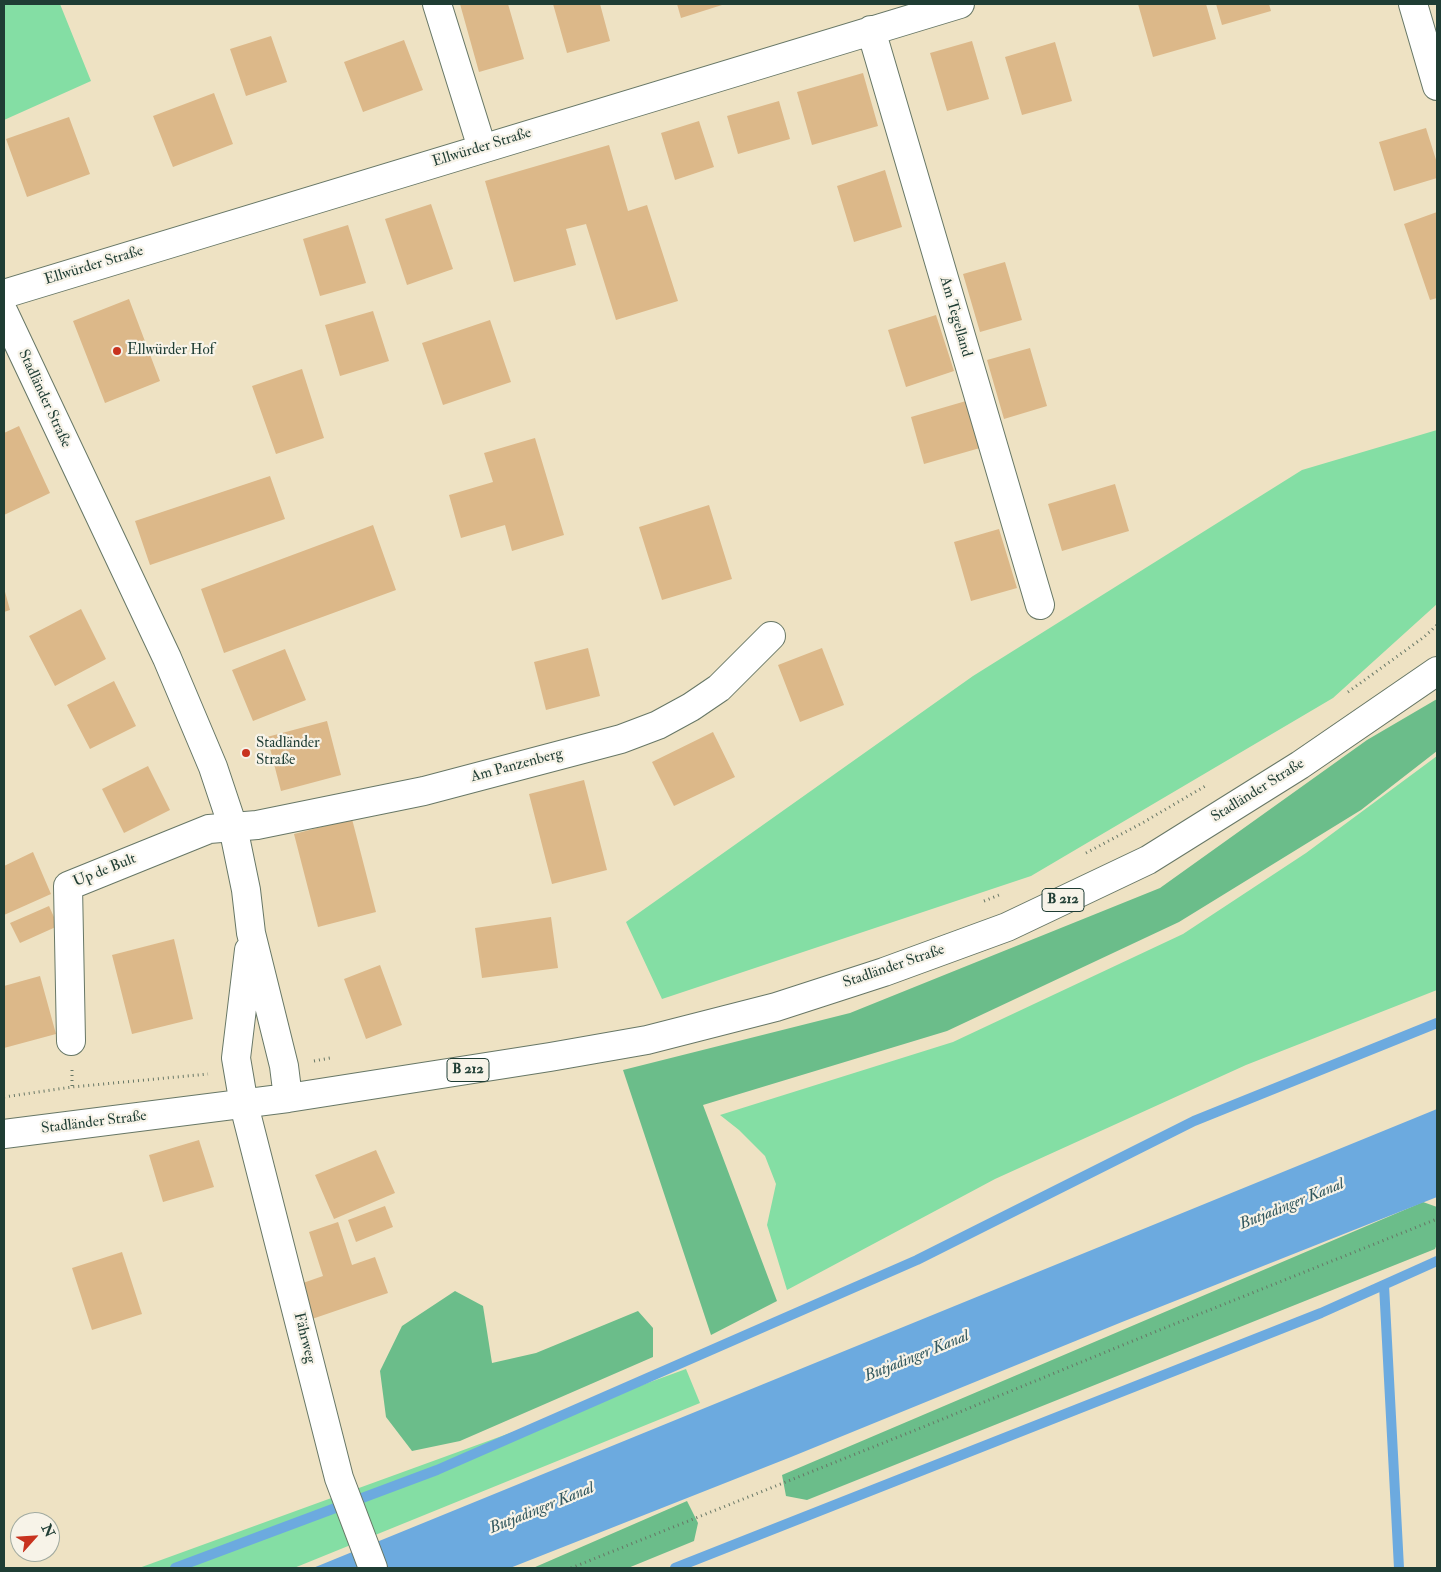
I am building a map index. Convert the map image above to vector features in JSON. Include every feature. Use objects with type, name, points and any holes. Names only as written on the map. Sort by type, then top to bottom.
[{"type":"street","points":[[437,4],[482,148]]},
{"type":"street","points":[[1412,4],[1437,86]]},
{"type":"street","name":"Ellwürder Straße","points":[[4,294],[871,30],[944,6]]},
{"type":"street","name":"Am Tegelland","points":[[871,30],[1040,605]]},
{"type":"street","name":"Stadländer Straße","points":[[4,313],[167,658],[213,767],[232,827],[246,890],[251,933],[284,1066],[288,1098]]},
{"type":"street","name":"Am Panzenberg","points":[[232,827],[257,826],[424,790],[621,739],[658,725],[691,707],[718,688],[771,636]]},
{"type":"street","name":"Stadländer Straße","points":[[4,1134],[244,1105],[550,1057],[647,1040],[776,1007],[884,972],[1007,927],[1148,860],[1300,765],[1437,671]]},
{"type":"street","name":"Up de Bult","points":[[71,1041],[68,886],[209,829],[232,827]]},
{"type":"street","name":"Stadländer Straße","points":[[244,1105],[236,1058],[251,933]]},
{"type":"street","name":"Fährweg","points":[[244,1105],[339,1478],[373,1568]]},
{"type":"path","points":[[1341,698],[1424,638],[1437,625]]},
{"type":"path","points":[[1082,855],[1144,822],[1213,781]]},
{"type":"path","points":[[979,902],[1004,893]]},
{"type":"path","points":[[284,1066],[336,1058]]},
{"type":"path","points":[[4,1097],[72,1087],[238,1071]]},
{"type":"path","points":[[571,1568],[928,1426],[1148,1334],[1437,1218]]},
{"type":"green space","points":[[4,4],[60,4],[91,81],[4,120]]},
{"type":"green space","points":[[1437,430],[1437,604],[1333,698],[1031,876],[662,999],[626,922],[973,676],[1302,470]]},
{"type":"green space","points":[[1437,699],[1437,751],[1361,810],[1179,922],[947,1031],[703,1105],[777,1301],[711,1335],[623,1070],[850,1013],[1160,888],[1367,740]]},
{"type":"green space","points":[[1437,756],[1437,990],[1246,1065],[995,1179],[787,1290],[767,1225],[776,1184],[765,1156],[739,1130],[720,1115],[953,1042],[1183,934],[1306,853]]},
{"type":"green space","points":[[1423,1202],[1437,1207],[1437,1244],[1435,1249],[807,1500],[786,1496],[782,1475]]},
{"type":"green space","points":[[455,1291],[483,1306],[492,1363],[536,1353],[638,1311],[653,1328],[653,1357],[460,1441],[412,1451],[386,1417],[380,1371],[402,1326]]},
{"type":"green space","points":[[686,1369],[700,1403],[294,1568],[139,1568]]},
{"type":"green space","points":[[687,1501],[698,1523],[694,1541],[628,1568],[533,1568]]},
{"type":"water","name":"Butjadinger Kanal","points":[[1437,1109],[1437,1197],[510,1568],[313,1568]]},
{"type":"building","points":[[460,4],[508,4],[524,59],[479,72]]},
{"type":"building","points":[[553,4],[600,4],[610,41],[567,53]]},
{"type":"building","points":[[677,4],[722,4],[722,5],[681,18]]},
{"type":"building","points":[[1138,4],[1206,4],[1216,39],[1153,57]]},
{"type":"building","points":[[1216,4],[1269,4],[1271,11],[1222,25]]},
{"type":"building","points":[[271,36],[287,82],[246,96],[230,49]]},
{"type":"building","points":[[404,40],[423,90],[363,112],[344,62]]},
{"type":"building","points":[[972,41],[989,99],[947,111],[930,53]]},
{"type":"building","points":[[1055,42],[1072,101],[1022,115],[1005,57]]},
{"type":"building","points":[[863,73],[878,126],[812,145],[797,92]]},
{"type":"building","points":[[214,93],[233,144],[173,167],[153,116]]},
{"type":"building","points":[[779,101],[790,139],[738,154],[727,116]]},
{"type":"building","points":[[69,117],[90,174],[27,197],[6,139]]},
{"type":"building","points":[[699,121],[714,167],[675,180],[661,133]]},
{"type":"building","points":[[1426,128],[1437,163],[1437,178],[1394,191],[1379,142]]},
{"type":"building","points":[[609,145],[628,211],[647,205],[678,301],[616,320],[586,224],[566,229],[576,265],[514,282],[485,181]]},
{"type":"building","points":[[885,170],[902,227],[854,242],[837,186]]},
{"type":"building","points":[[431,204],[453,269],[407,285],[385,219]]},
{"type":"building","points":[[1437,212],[1437,298],[1430,300],[1404,224]]},
{"type":"building","points":[[348,225],[366,283],[320,296],[303,239]]},
{"type":"building","points":[[1005,262],[1022,320],[980,332],[963,274]]},
{"type":"building","name":"Ellwürder Hof","points":[[129,299],[160,381],[105,403],[73,321]]},
{"type":"building","points":[[373,311],[389,361],[340,376],[325,325]]},
{"type":"building","points":[[936,315],[954,371],[906,387],[888,330]]},
{"type":"building","points":[[490,320],[511,382],[443,405],[422,343]]},
{"type":"building","points":[[1030,348],[1047,406],[1004,419],[987,360]]},
{"type":"building","points":[[302,369],[324,438],[276,454],[252,386]]},
{"type":"building","points":[[966,401],[980,448],[924,464],[911,417]]},
{"type":"building","points":[[19,426],[50,493],[4,515],[4,433]]},
{"type":"building","points":[[535,438],[564,535],[512,551],[505,525],[461,538],[449,495],[493,482],[484,453]]},
{"type":"building","points":[[270,476],[285,519],[150,565],[135,521]]},
{"type":"building","points":[[1115,484],[1129,531],[1062,551],[1048,504]]},
{"type":"building","points":[[709,505],[732,579],[662,600],[639,527]]},
{"type":"building","points":[[373,525],[396,590],[224,653],[201,589]]},
{"type":"building","points":[[999,529],[1017,588],[971,601],[954,542]]},
{"type":"building","points":[[4,588],[10,610],[4,612]]},
{"type":"building","points":[[81,609],[106,659],[55,686],[29,636]]},
{"type":"building","points":[[588,648],[600,696],[546,710],[534,662]]},
{"type":"building","points":[[822,648],[844,705],[800,722],[778,665]]},
{"type":"building","points":[[285,649],[306,700],[253,721],[232,670]]},
{"type":"building","points":[[114,681],[136,726],[90,749],[67,705]]},
{"type":"building","points":[[327,721],[341,775],[281,791],[267,737]]},
{"type":"building","points":[[713,732],[735,777],[674,806],[652,762]]},
{"type":"building","points":[[148,766],[170,810],[124,833],[102,789]]},
{"type":"building","points":[[584,780],[607,870],[552,884],[529,794]]},
{"type":"building","points":[[352,819],[376,912],[318,927],[294,834]]},
{"type":"building","points":[[33,852],[51,894],[4,915],[4,866]]},
{"type":"building","points":[[49,906],[58,926],[20,943],[10,923]]},
{"type":"building","points":[[551,917],[558,968],[482,978],[475,928]]},
{"type":"building","points":[[174,939],[193,1019],[132,1034],[112,955]]},
{"type":"building","points":[[380,965],[402,1025],[366,1039],[344,979]]},
{"type":"building","points":[[40,976],[56,1034],[4,1048],[4,986]]},
{"type":"building","points":[[199,1140],[214,1187],[163,1202],[149,1155]]},
{"type":"building","points":[[376,1150],[395,1193],[334,1219],[315,1175]]},
{"type":"building","points":[[385,1206],[393,1227],[356,1242],[348,1220]]},
{"type":"building","points":[[338,1222],[352,1265],[375,1257],[388,1293],[312,1319],[300,1284],[323,1276],[309,1232]]},
{"type":"building","points":[[122,1252],[142,1314],[92,1330],[72,1268]]},
{"type":"waterway","points":[[175,1568],[437,1470],[917,1260],[1194,1121],[1437,1023]]},
{"type":"waterway","points":[[675,1568],[1321,1313],[1437,1261]]},
{"type":"waterway","points":[[1384,1285],[1399,1568]]},
{"type":"place","name":"Ellwürder Hof","points":[[117,351]]},
{"type":"place","name":"Stadländer Straße","points":[[246,753]]}]
